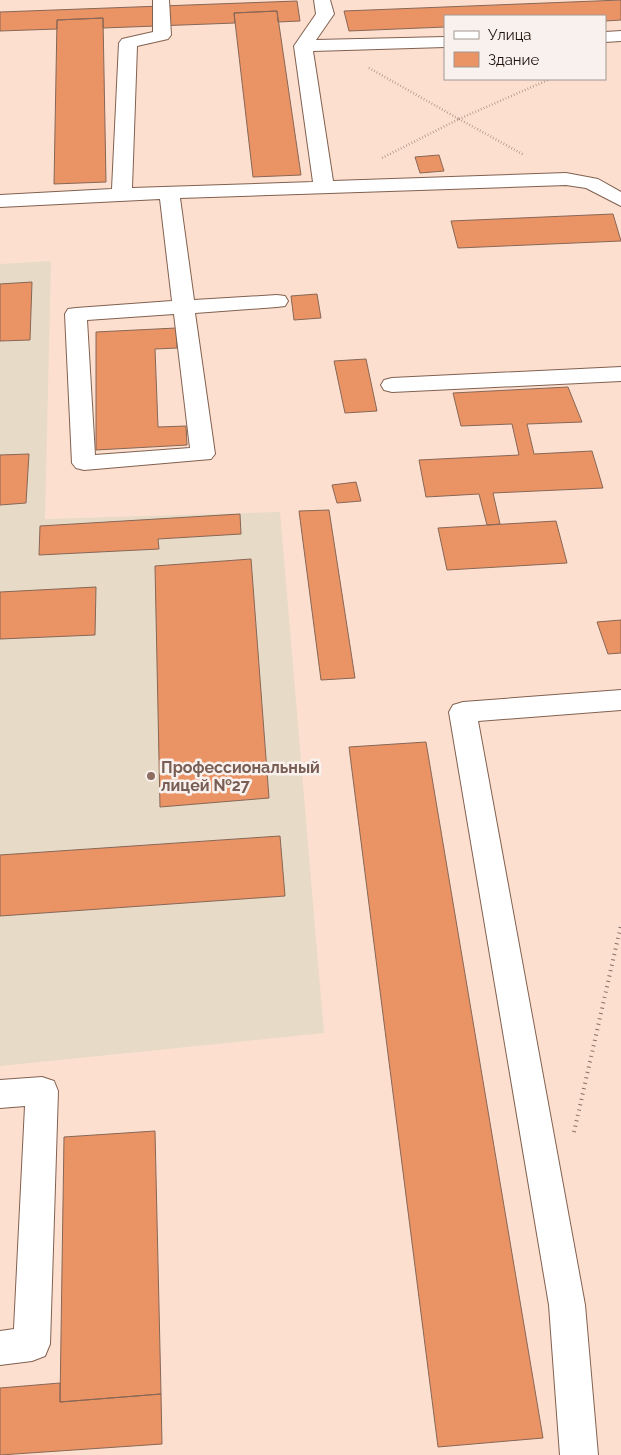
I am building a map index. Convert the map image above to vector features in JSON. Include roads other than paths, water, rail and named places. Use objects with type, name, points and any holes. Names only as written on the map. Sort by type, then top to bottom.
[{"type":"lane","points":[[122,194],[128,43],[162,35],[161,0]]},
{"type":"lane","points":[[322,0],[325,14],[303,46],[324,188]]},
{"type":"lane","points":[[606,36],[621,36]]},
{"type":"lane","points":[[303,46],[444,42]]},
{"type":"lane","points":[[0,201],[122,194],[566,178],[591,183],[621,200]]},
{"type":"lane","points":[[169,193],[184,307],[203,454],[84,463],[76,314],[184,307],[276,301]]},
{"type":"lane","points":[[392,385],[621,374]]},
{"type":"lane","points":[[579,1455],[567,1306],[463,712],[621,700]]},
{"type":"lane","points":[[0,1094],[42,1091],[32,1344],[0,1348]]},
{"type":"place","name":"Профессиональный лицей №27","points":[[151,776]]}]
